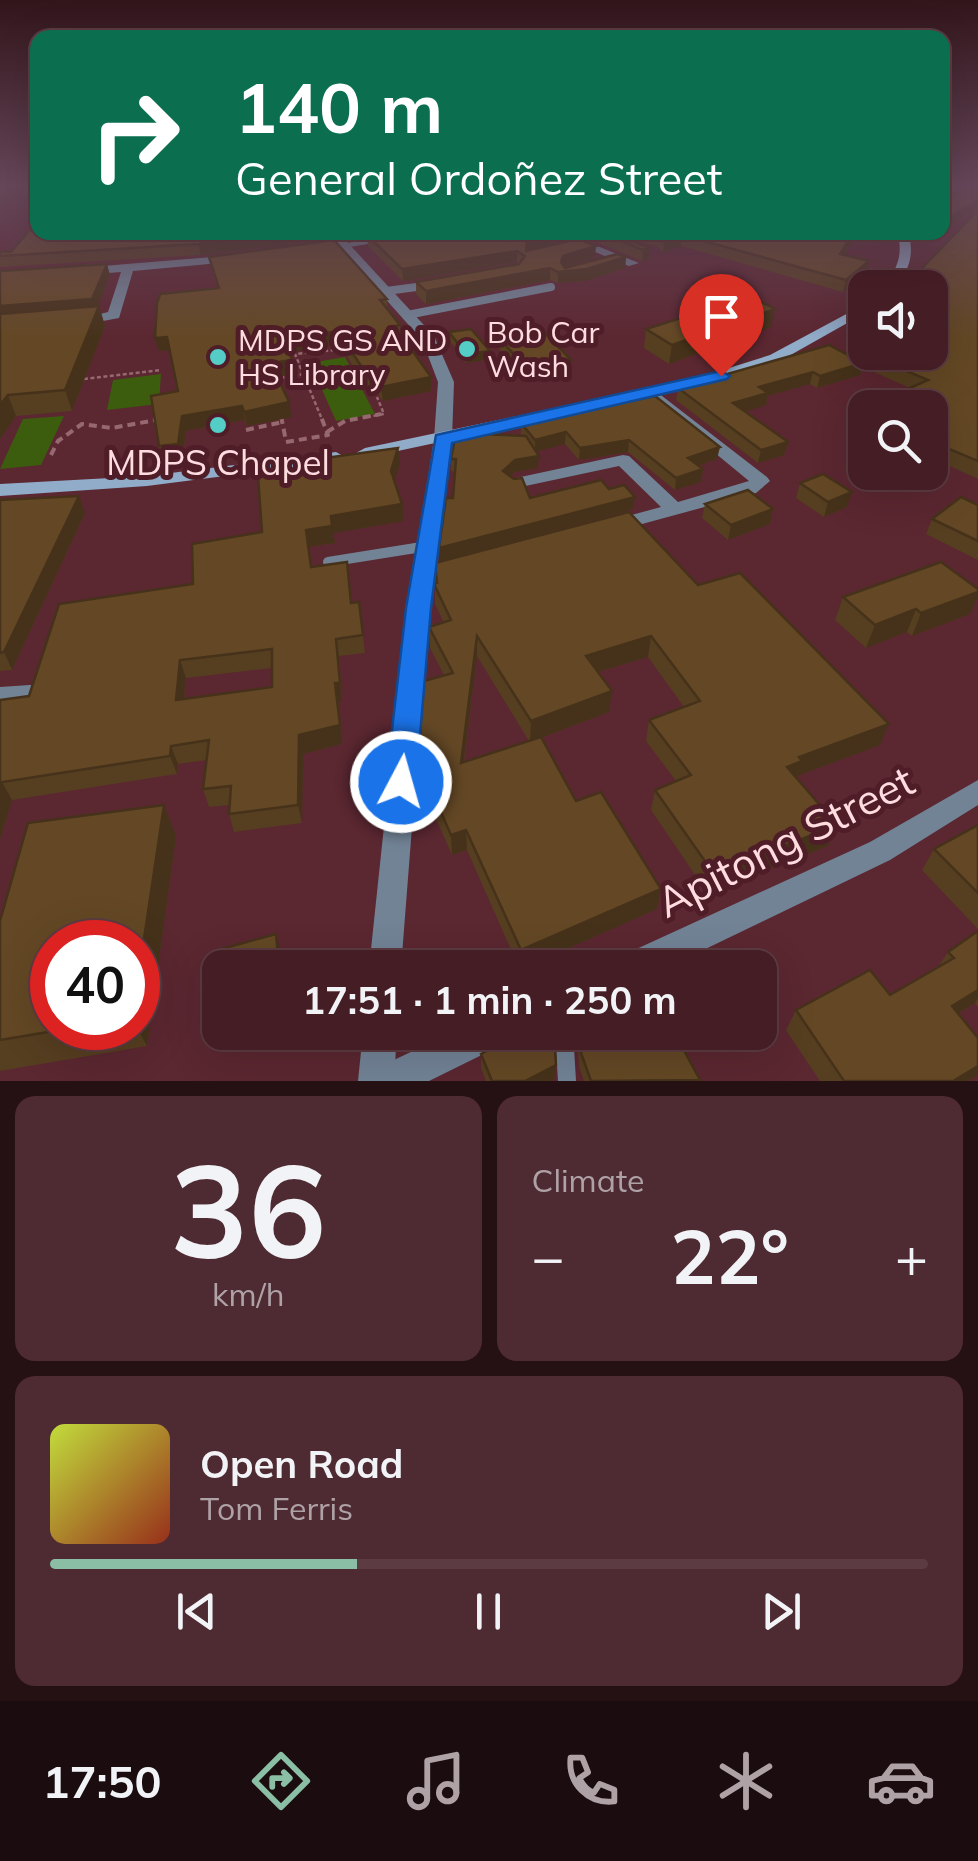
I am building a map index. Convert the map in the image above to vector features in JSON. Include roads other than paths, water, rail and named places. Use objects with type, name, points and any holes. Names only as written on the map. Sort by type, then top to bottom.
[{"type":"main road","points":[[902,270],[906,256],[903,240]]},
{"type":"main road","points":[[0,490],[147,481],[442,439],[653,394],[775,358],[848,317]]},
{"type":"street","points":[[314,250],[336,240]]},
{"type":"street","points":[[339,240],[429,339],[446,382],[428,546],[432,574],[387,950]]},
{"type":"street","points":[[571,240],[633,263]]},
{"type":"street","points":[[558,248],[576,242]]},
{"type":"street","points":[[60,272],[251,258]]},
{"type":"street","points":[[58,323],[114,315],[128,268]]},
{"type":"street","points":[[584,533],[750,490],[760,482],[653,394]]},
{"type":"street","points":[[516,482],[623,460],[674,509]]},
{"type":"street","name":"Apitong Street","points":[[668,950],[880,850],[978,791]]},
{"type":"street","points":[[376,1081],[379,1050]]},
{"type":"street","points":[[390,1081],[455,1050]]},
{"type":"lane","points":[[598,264],[618,257]]},
{"type":"lane","points":[[386,292],[449,281]]},
{"type":"lane","points":[[407,315],[551,287]]},
{"type":"lane","points":[[328,562],[428,546]]},
{"type":"lane","points":[[0,694],[30,692]]},
{"type":"lane","points":[[565,1050],[567,1081]]},
{"type":"place","name":"Bob Car Wash","points":[[467,349]]},
{"type":"place","name":"MDPS GS AND HS Library","points":[[218,357]]},
{"type":"place","name":"MDPS Chapel","points":[[218,425]]}]
